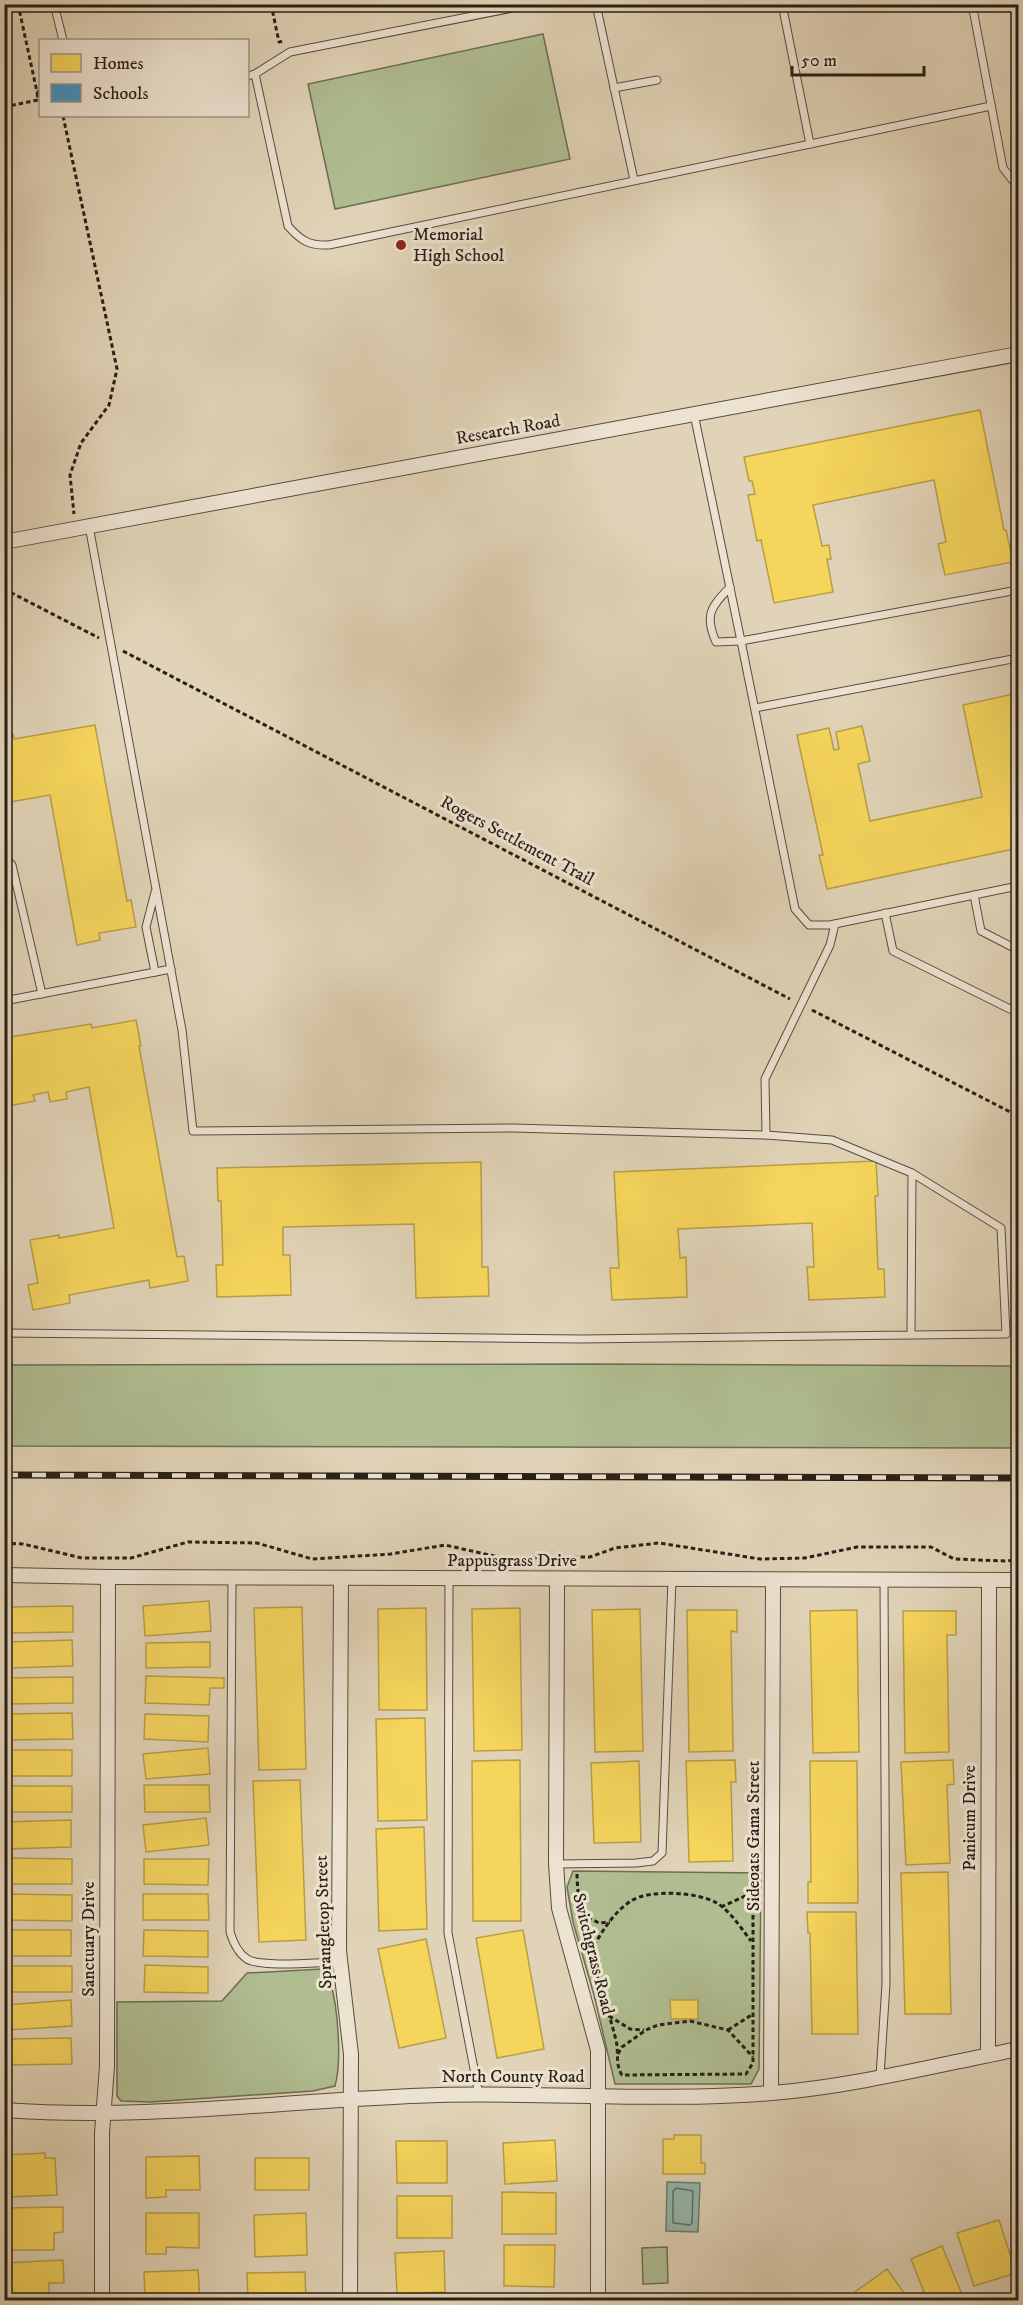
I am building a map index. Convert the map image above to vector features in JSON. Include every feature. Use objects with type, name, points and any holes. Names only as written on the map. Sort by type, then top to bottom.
[{"type":"street","name":"Research Road","points":[[4,542],[1018,354]]},
{"type":"street","name":"Pappusgrass Drive","points":[[4,1575],[232,1578],[1018,1580]]},
{"type":"street","name":"Sanctuary Drive","points":[[102,2301],[106,2066],[108,1577]]},
{"type":"street","name":"Sprangletop Street","points":[[341,1578],[340,1962],[351,2054],[350,2301]]},
{"type":"street","name":"Switchgrass Road","points":[[557,1579],[556,1864],[559,1908],[598,2050],[598,2301]]},
{"type":"street","name":"Sideoats Gama Street","points":[[771,2093],[773,1580]]},
{"type":"street","name":"Panicum Drive","points":[[988,2055],[989,1580]]},
{"type":"street","name":"North County Road","points":[[4,2110],[104,2114],[192,2111],[440,2095],[721,2096],[771,2093],[826,2086],[1018,2049]]},
{"type":"lane","points":[[54,4],[63,39]]},
{"type":"lane","points":[[533,4],[290,52],[251,75],[284,213],[288,226],[296,236],[307,243],[329,245],[991,106]]},
{"type":"lane","points":[[596,4],[634,180]]},
{"type":"lane","points":[[782,4],[810,144]]},
{"type":"lane","points":[[972,4],[1003,168],[1018,187]]},
{"type":"lane","points":[[614,88],[657,80]]},
{"type":"lane","points":[[694,414],[795,909],[809,925],[835,924],[1018,886]]},
{"type":"lane","points":[[1018,425],[1018,443]]},
{"type":"lane","points":[[4,1333],[561,1339],[1006,1334],[1001,1228],[912,1173],[832,1140],[766,1135],[513,1128],[193,1131],[182,1030],[89,526]]},
{"type":"lane","points":[[730,587],[714,604],[709,614],[711,630],[716,642],[741,641],[1018,590]]},
{"type":"lane","points":[[755,708],[1018,658]]},
{"type":"lane","points":[[4,856],[12,865],[42,994]]},
{"type":"lane","points":[[154,972],[146,927],[156,890]]},
{"type":"lane","points":[[974,895],[981,931],[1018,950]]},
{"type":"lane","points":[[885,913],[893,951],[1018,1013]]},
{"type":"lane","points":[[766,1135],[765,1079],[830,945],[835,924]]},
{"type":"lane","points":[[4,1001],[171,969]]},
{"type":"lane","points":[[911,1335],[912,1173]]},
{"type":"lane","points":[[232,1578],[230,1932],[234,1945],[248,1960],[266,1964],[340,1962]]},
{"type":"lane","points":[[449,1578],[448,1933],[479,2095]]},
{"type":"lane","points":[[556,1864],[636,1863],[653,1861],[662,1853],[672,1579]]},
{"type":"lane","points":[[880,2076],[886,1984],[884,1581]]},
{"type":"path","points":[[4,107],[38,100],[39,92],[18,4]]},
{"type":"path","points":[[271,4],[279,42],[290,40]]},
{"type":"path","points":[[63,117],[117,369],[109,405],[81,443],[70,475],[74,514]]},
{"type":"path","points":[[4,589],[100,639]]},
{"type":"path","name":"Rogers Settlement Trail","points":[[122,650],[799,1003]]},
{"type":"path","points":[[809,1008],[1018,1116]]},
{"type":"path","points":[[4,1543],[23,1544],[82,1558],[131,1558],[188,1542],[257,1543],[312,1559],[391,1554],[445,1545],[503,1558],[590,1557],[615,1548],[659,1543],[760,1559],[806,1558],[857,1547],[931,1547],[954,1558],[1005,1562],[1018,1560]]},
{"type":"path","points":[[576,1864],[581,1914],[617,2043],[618,2070],[622,2075],[746,2074],[753,2063],[753,1877],[751,1868]]},
{"type":"path","points":[[722,1907],[752,1893]]},
{"type":"path","points":[[590,1952],[617,1912],[632,1900],[645,1895],[672,1894],[698,1897],[716,1903],[729,1913],[753,1943]]},
{"type":"path","points":[[581,1914],[599,1923],[610,1922]]},
{"type":"path","points":[[728,2030],[753,2013]]},
{"type":"path","points":[[609,2016],[630,2029],[646,2030]]},
{"type":"path","points":[[617,2056],[621,2047],[646,2030],[658,2025],[690,2021],[728,2030],[753,2057]]},
{"type":"green space","points":[[543,34],[570,159],[335,209],[308,84]]},
{"type":"green space","points":[[5,1365],[1018,1366],[1018,1448],[5,1446]]},
{"type":"green space","points":[[573,1871],[761,1873],[759,2069],[751,2084],[615,2084],[594,1995],[573,1922],[567,1887]]},
{"type":"green space","points":[[322,1969],[328,1976],[333,1992],[337,2019],[339,2048],[335,2086],[313,2091],[150,2102],[121,2101],[117,2096],[117,2002],[222,2001],[247,1973]]},
{"type":"green space","points":[[667,2247],[668,2283],[643,2284],[642,2248]]},
{"type":"water","points":[[667,2182],[700,2183],[698,2232],[666,2231]]},
{"type":"building: Homes","points":[[980,410],[1004,530],[1006,530],[1013,562],[945,575],[938,544],[946,542],[934,480],[813,505],[822,546],[829,545],[831,559],[827,559],[833,592],[774,603],[761,540],[757,541],[748,495],[755,494],[752,481],[749,481],[744,457]]},
{"type":"building: Homes","points":[[1018,693],[1018,848],[827,889],[819,855],[823,855],[797,735],[829,728],[834,750],[839,749],[836,732],[862,726],[870,761],[858,764],[870,821],[982,797],[963,705]]},
{"type":"building: Homes","points":[[95,725],[127,901],[131,900],[136,927],[99,933],[100,940],[77,945],[50,795],[4,803],[4,735],[13,734],[14,739]]},
{"type":"building: Homes","points":[[4,949],[7,949],[12,971],[4,972]]},
{"type":"building: Homes","points":[[136,1020],[177,1257],[184,1256],[188,1281],[150,1288],[149,1280],[69,1295],[70,1303],[33,1310],[28,1285],[38,1283],[30,1240],[59,1235],[59,1238],[114,1228],[89,1087],[66,1092],[67,1099],[50,1102],[48,1092],[33,1095],[35,1101],[8,1106],[4,1086],[4,1038],[91,1024],[92,1028]]},
{"type":"building: Homes","points":[[876,1161],[878,1269],[884,1269],[885,1297],[809,1300],[807,1267],[814,1267],[812,1223],[678,1229],[680,1258],[686,1257],[687,1297],[612,1300],[610,1268],[619,1268],[614,1172]]},
{"type":"building: Homes","points":[[481,1162],[482,1267],[488,1267],[489,1296],[416,1298],[414,1224],[283,1227],[283,1255],[290,1255],[291,1295],[217,1297],[216,1265],[223,1265],[221,1201],[218,1201],[217,1168]]},
{"type":"building: Homes","points":[[209,1601],[211,1631],[145,1636],[143,1606]]},
{"type":"building: Homes","points":[[73,1606],[73,1632],[7,1633],[7,1607]]},
{"type":"building: Homes","points":[[302,1607],[306,1769],[259,1770],[254,1608]]},
{"type":"building: Homes","points":[[426,1608],[427,1710],[379,1710],[378,1609]]},
{"type":"building: Homes","points":[[520,1608],[522,1750],[474,1751],[472,1609]]},
{"type":"building: Homes","points":[[640,1609],[643,1751],[595,1752],[592,1610]]},
{"type":"building: Homes","points":[[687,1610],[737,1610],[737,1632],[731,1631],[733,1751],[689,1752]]},
{"type":"building: Homes","points":[[857,1610],[859,1752],[813,1753],[810,1611]]},
{"type":"building: Homes","points":[[903,1611],[956,1611],[956,1635],[947,1635],[949,1752],[905,1753]]},
{"type":"building: Homes","points":[[72,1640],[73,1666],[8,1668],[7,1642]]},
{"type":"building: Homes","points":[[210,1642],[210,1667],[146,1668],[146,1643]]},
{"type":"building: Homes","points":[[146,1676],[224,1678],[224,1688],[210,1688],[209,1705],[145,1703]]},
{"type":"building: Homes","points":[[73,1677],[73,1703],[7,1704],[7,1678]]},
{"type":"building: Homes","points":[[72,1713],[73,1739],[7,1740],[7,1714]]},
{"type":"building: Homes","points":[[145,1714],[209,1716],[208,1742],[144,1739]]},
{"type":"building: Homes","points":[[425,1718],[427,1820],[378,1821],[376,1719]]},
{"type":"building: Homes","points":[[208,1748],[210,1774],[146,1779],[143,1754]]},
{"type":"building: Homes","points":[[7,1750],[72,1750],[72,1776],[7,1776]]},
{"type":"building: Homes","points":[[520,1760],[521,1921],[473,1921],[472,1761]]},
{"type":"building: Homes","points":[[735,1760],[736,1782],[731,1782],[733,1861],[689,1862],[686,1761]]},
{"type":"building: Homes","points":[[953,1760],[954,1784],[947,1785],[950,1863],[906,1865],[901,1762]]},
{"type":"building: Homes","points":[[639,1761],[641,1842],[594,1843],[591,1763]]},
{"type":"building: Homes","points":[[810,1761],[857,1761],[858,1903],[808,1903],[808,1882],[811,1882]]},
{"type":"building: Homes","points":[[300,1780],[306,1940],[259,1942],[253,1781]]},
{"type":"building: Homes","points":[[144,1785],[209,1785],[210,1812],[145,1812]]},
{"type":"building: Homes","points":[[6,1786],[72,1786],[72,1812],[7,1812]]},
{"type":"building: Homes","points":[[206,1818],[209,1845],[146,1852],[143,1825]]},
{"type":"building: Homes","points":[[71,1820],[71,1847],[7,1849],[6,1822]]},
{"type":"building: Homes","points":[[424,1827],[427,1929],[379,1931],[376,1829]]},
{"type":"building: Homes","points":[[6,1858],[72,1859],[72,1884],[6,1884]]},
{"type":"building: Homes","points":[[144,1859],[209,1859],[208,1885],[144,1884]]},
{"type":"building: Homes","points":[[948,1872],[951,2014],[905,2014],[901,1873]]},
{"type":"building: Homes","points":[[7,1894],[72,1895],[72,1921],[6,1920]]},
{"type":"building: Homes","points":[[143,1894],[208,1894],[209,1920],[143,1920]]},
{"type":"building: Homes","points":[[807,1912],[856,1912],[858,2034],[812,2034],[810,1933],[808,1933]]},
{"type":"building: Homes","points":[[6,1930],[71,1930],[71,1956],[6,1956]]},
{"type":"building: Homes","points":[[144,1930],[208,1931],[208,1957],[143,1956]]},
{"type":"building: Homes","points":[[523,1930],[544,2049],[497,2058],[476,1938]]},
{"type":"building: Homes","points":[[426,1939],[446,2038],[399,2048],[378,1949]]},
{"type":"building: Homes","points":[[145,1965],[208,1967],[208,1993],[144,1992]]},
{"type":"building: Homes","points":[[7,1966],[72,1966],[72,1992],[7,1992]]},
{"type":"building: Homes","points":[[71,2000],[72,2026],[7,2030],[5,2005]]},
{"type":"building: Homes","points":[[670,2000],[698,2000],[698,2019],[671,2019]]},
{"type":"building: Homes","points":[[71,2038],[72,2064],[6,2065],[6,2039]]},
{"type":"building: Homes","points":[[674,2135],[701,2135],[701,2163],[705,2163],[705,2174],[663,2174],[663,2139],[674,2139]]},
{"type":"building: Homes","points":[[555,2140],[557,2181],[505,2184],[503,2143]]},
{"type":"building: Homes","points":[[396,2141],[447,2141],[447,2183],[397,2183]]},
{"type":"building: Homes","points":[[45,2153],[45,2158],[55,2158],[57,2195],[8,2197],[6,2155]]},
{"type":"building: Homes","points":[[199,2156],[200,2190],[166,2190],[166,2197],[146,2198],[146,2157]]},
{"type":"building: Homes","points":[[255,2158],[309,2158],[309,2190],[255,2190]]},
{"type":"building: Homes","points":[[502,2192],[556,2193],[556,2234],[502,2234]]},
{"type":"building: Homes","points":[[397,2196],[452,2196],[452,2238],[397,2238]]},
{"type":"building: Homes","points":[[63,2207],[63,2232],[54,2233],[54,2250],[4,2250],[4,2208]]},
{"type":"building: Homes","points":[[146,2213],[199,2213],[199,2248],[166,2247],[166,2254],[146,2254]]},
{"type":"building: Homes","points":[[306,2213],[307,2255],[255,2257],[254,2215]]},
{"type":"building: Homes","points":[[999,2220],[1016,2273],[974,2286],[957,2233]]},
{"type":"building: Homes","points":[[504,2245],[555,2245],[554,2287],[504,2286]]},
{"type":"building: Homes","points":[[942,2246],[963,2297],[954,2300],[923,2300],[920,2294],[924,2292],[911,2259]]},
{"type":"building: Homes","points":[[444,2251],[445,2292],[397,2294],[395,2253]]},
{"type":"building: Homes","points":[[63,2260],[64,2283],[49,2283],[49,2300],[4,2300],[4,2263]]},
{"type":"building: Homes","points":[[887,2269],[909,2300],[857,2300],[852,2294]]},
{"type":"building: Homes","points":[[198,2270],[200,2300],[145,2300],[144,2272]]},
{"type":"building: Homes","points":[[305,2272],[306,2300],[248,2300],[247,2273]]},
{"type":"building: Homes","points":[[497,2297],[553,2297],[553,2300],[497,2300]]},
{"type":"building: Schools","points":[[271,4],[308,4],[273,12]]},
{"type":"railway","points":[[4,1475],[1018,1478]]},
{"type":"place","name":"Memorial High School","points":[[401,245]]}]
